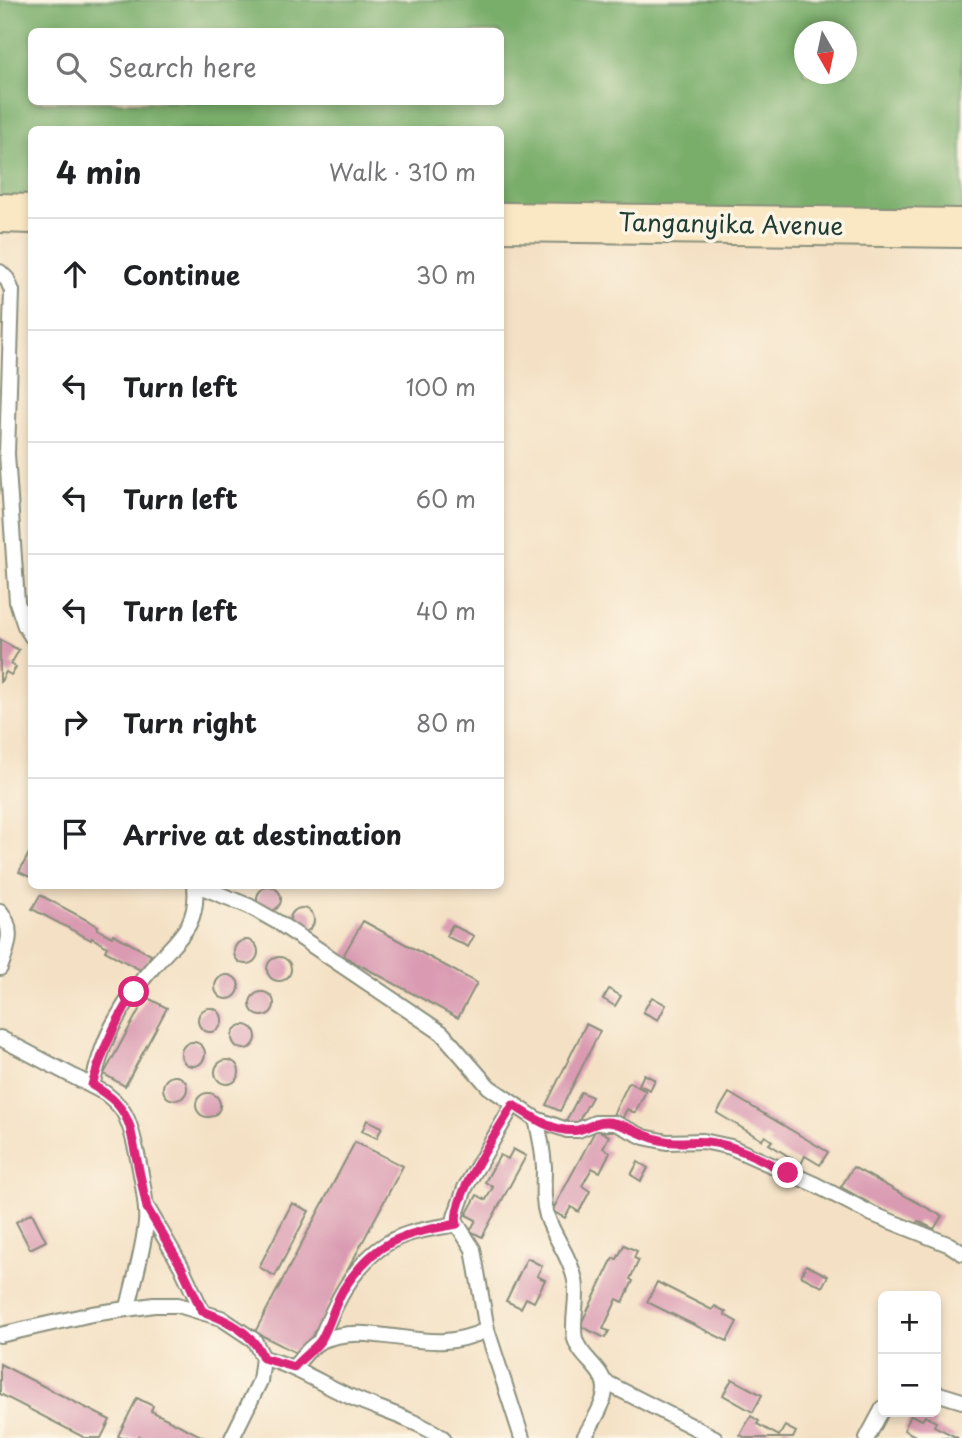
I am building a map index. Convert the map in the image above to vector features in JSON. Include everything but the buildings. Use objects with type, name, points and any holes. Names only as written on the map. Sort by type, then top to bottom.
[{"type":"main road","points":[[0,213],[28,214]]},
{"type":"main road","name":"Tanganyika Avenue","points":[[504,222],[962,228]]},
{"type":"lane","points":[[0,272],[7,279],[12,291],[7,454],[17,602],[28,631]]},
{"type":"lane","points":[[92,1085],[106,1041],[116,1020],[152,968],[188,929],[195,912],[197,889]]},
{"type":"lane","points":[[205,889],[249,906],[279,923],[442,1033],[476,1073],[513,1105],[536,1119],[567,1130],[578,1130],[595,1123],[615,1123],[644,1137],[667,1142],[703,1141],[724,1145],[752,1155],[872,1214],[950,1245],[962,1253]]},
{"type":"lane","points":[[0,911],[9,923],[10,937],[0,968]]},
{"type":"lane","points":[[0,1038],[92,1085],[117,1103],[126,1115],[147,1208],[144,1236],[128,1308]]},
{"type":"lane","points":[[513,1105],[456,1208],[457,1224],[473,1249],[486,1330],[522,1438]]},
{"type":"lane","points":[[536,1119],[542,1152],[547,1217],[570,1263],[575,1280],[578,1298],[574,1329],[578,1348],[604,1382],[715,1438]]},
{"type":"lane","points":[[147,1208],[181,1266],[202,1311]]},
{"type":"lane","points":[[294,1367],[320,1341],[343,1290],[372,1253],[408,1234],[457,1224]]},
{"type":"lane","points":[[0,1335],[128,1308],[178,1305],[221,1318],[254,1340],[263,1358],[260,1381],[232,1438]]},
{"type":"lane","points":[[320,1341],[337,1336],[373,1333],[445,1341],[468,1338],[486,1330]]},
{"type":"lane","points":[[263,1358],[294,1367],[347,1395],[443,1438]]},
{"type":"lane","points":[[584,1438],[601,1405],[605,1393],[604,1382]]},
{"type":"lane","points":[[941,1395],[962,1401]]},
{"type":"lane","points":[[867,1438],[878,1417]]},
{"type":"green space","points":[[0,0],[962,0],[962,231],[504,219],[504,126],[28,126],[28,207],[0,206]]},
{"type":"route","points":[[134,992],[106,1041],[92,1085],[117,1103],[126,1115],[147,1208],[181,1266],[202,1311],[221,1318],[254,1340],[263,1358],[294,1367],[320,1341],[343,1290],[372,1253],[408,1234],[457,1224],[456,1208],[465,1188],[513,1105],[536,1119],[567,1130],[578,1130],[605,1122],[615,1123],[644,1137],[667,1142],[717,1143],[752,1155],[788,1173]]}]
